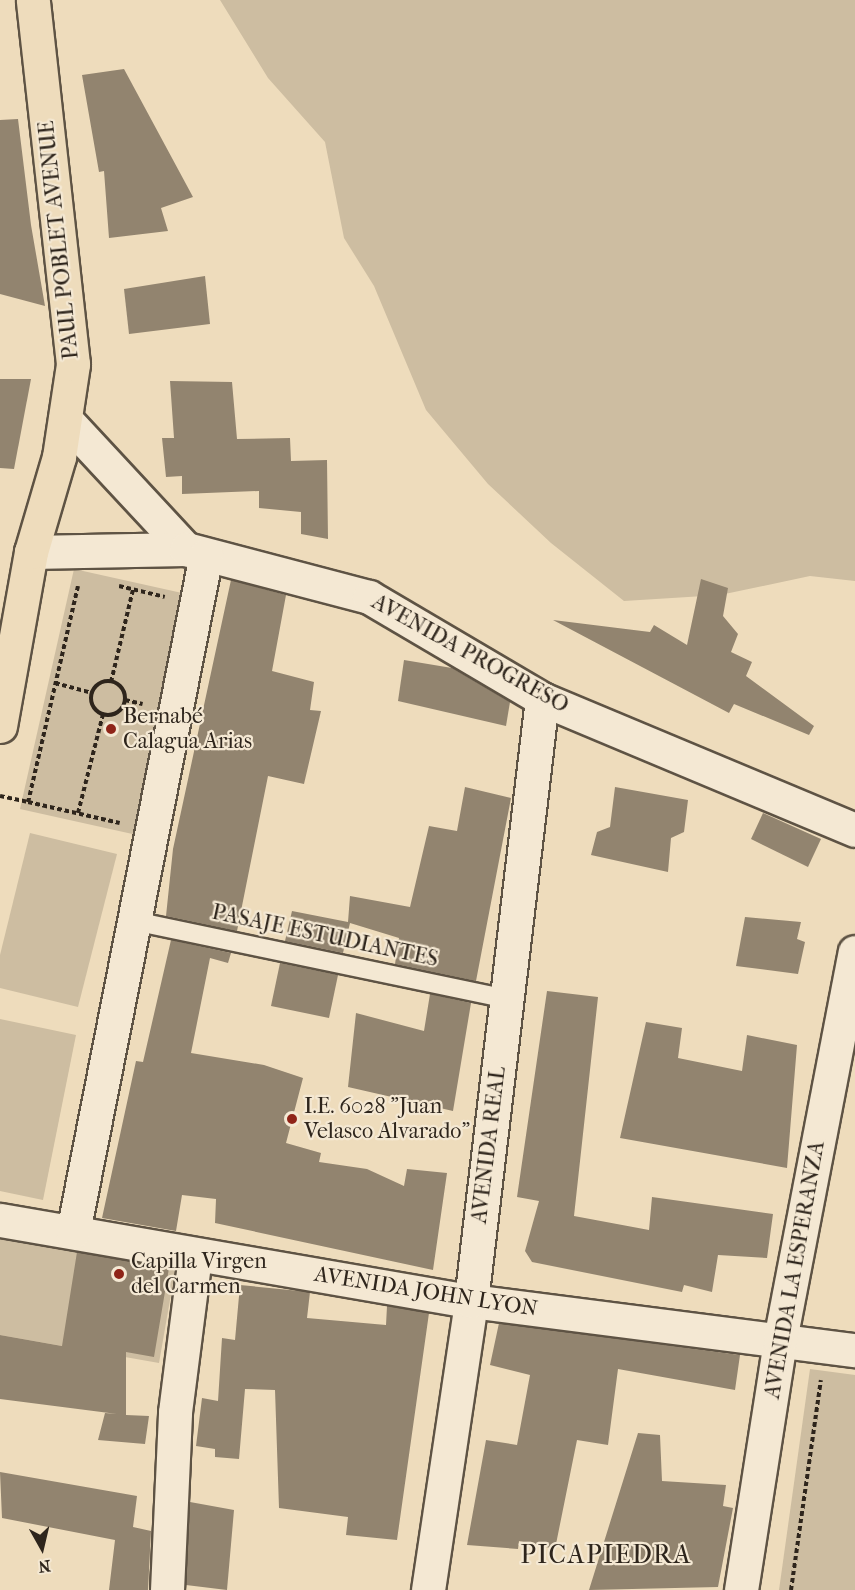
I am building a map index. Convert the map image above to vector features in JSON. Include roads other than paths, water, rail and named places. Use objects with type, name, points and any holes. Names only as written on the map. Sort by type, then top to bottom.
[{"type":"main road","name":"PAUL POBLET AVENUE","points":[[0,726],[31,552],[59,458],[73,364],[33,0]]},
{"type":"street","points":[[65,419],[196,552],[134,921],[73,1232]]},
{"type":"street","name":"AVENIDA PROGRESO","points":[[31,552],[196,552],[369,597],[542,699],[855,830]]},
{"type":"street","name":"AVENIDA REAL","points":[[428,1590],[471,1301],[542,699]]},
{"type":"street","name":"AVENIDA LA ESPERANZA","points":[[741,1590],[780,1340],[855,952]]},
{"type":"street","name":"AVENIDA JOHN LYON","points":[[0,1220],[471,1301],[855,1350]]},
{"type":"street","points":[[167,1590],[175,1412],[195,1255]]},
{"type":"lane","name":"PASAJE ESTUDIANTES","points":[[134,921],[507,999]]},
{"type":"place","name":"Bernabé Calagua Arias","points":[[111,729]]},
{"type":"place","name":"I.E. 6028 \"Juan Velasco Alvarado\"","points":[[292,1119]]},
{"type":"place","name":"Capilla Virgen del Carmen","points":[[119,1274]]},
{"type":"district","name":"PICAPIEDRA","points":[[606,1555]]}]
